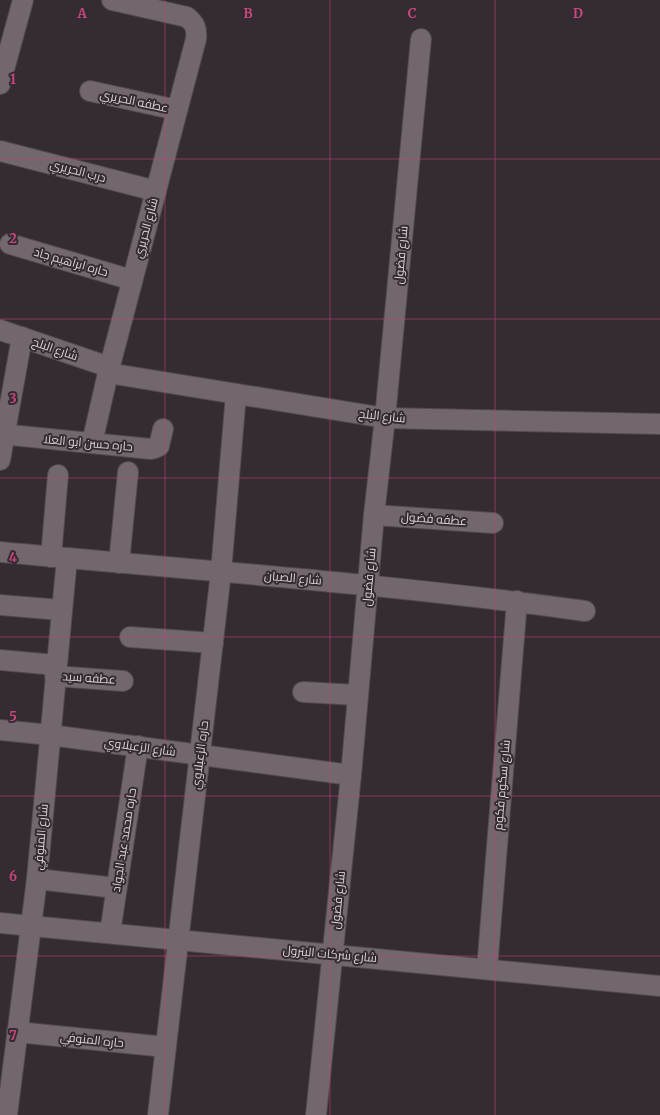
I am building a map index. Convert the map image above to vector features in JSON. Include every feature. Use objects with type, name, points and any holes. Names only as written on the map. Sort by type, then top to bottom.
[{"type":"street","points":[[0,84],[23,0]]},
{"type":"street","name":"شارع الحريري","points":[[92,443],[109,370],[197,32],[194,23],[187,17],[112,0]]},
{"type":"street","name":"شارع فضول","points":[[316,1115],[351,775],[374,515],[385,418],[421,39]]},
{"type":"street","name":"عطفه الحريري","points":[[90,91],[177,110]]},
{"type":"street","name":"درب الحريري","points":[[0,151],[156,191]]},
{"type":"street","name":"حاره ابراهيم جاد","points":[[10,244],[132,280]]},
{"type":"street","name":"شارع البلح","points":[[0,330],[109,370],[236,394],[385,418],[660,424]]},
{"type":"street","points":[[0,460],[2,434],[22,337]]},
{"type":"street","name":"حاره الزعبلاوي","points":[[158,1115],[221,572],[236,394]]},
{"type":"street","name":"حاره حسن ابو العلا","points":[[2,434],[151,449],[158,446],[163,430]]},
{"type":"street","points":[[119,563],[128,472]]},
{"type":"street","name":"شارع المنوفي","points":[[7,1115],[11,1037],[31,926],[37,879],[61,610],[58,475]]},
{"type":"street","name":"عطفه فضول","points":[[374,515],[493,523]]},
{"type":"street","name":"شارع الصبان","points":[[0,552],[368,584],[517,601],[585,611]]},
{"type":"street","name":"شارع سكوم فكوم","points":[[487,969],[517,601]]},
{"type":"street","points":[[0,605],[61,610]]},
{"type":"street","points":[[130,637],[213,643]]},
{"type":"street","name":"عطفه سيد","points":[[0,660],[123,681]]},
{"type":"street","points":[[303,692],[358,695]]},
{"type":"street","name":"شارع الزعبلاوي","points":[[0,730],[138,746],[351,775]]},
{"type":"street","name":"حاره محمد عبد الجواد","points":[[110,933],[138,746]]},
{"type":"street","points":[[37,879],[116,888]]},
{"type":"street","name":"شارع شركات البترول","points":[[0,923],[660,986]]},
{"type":"street","name":"حاره المنوفي","points":[[11,1037],[166,1047]]}]
